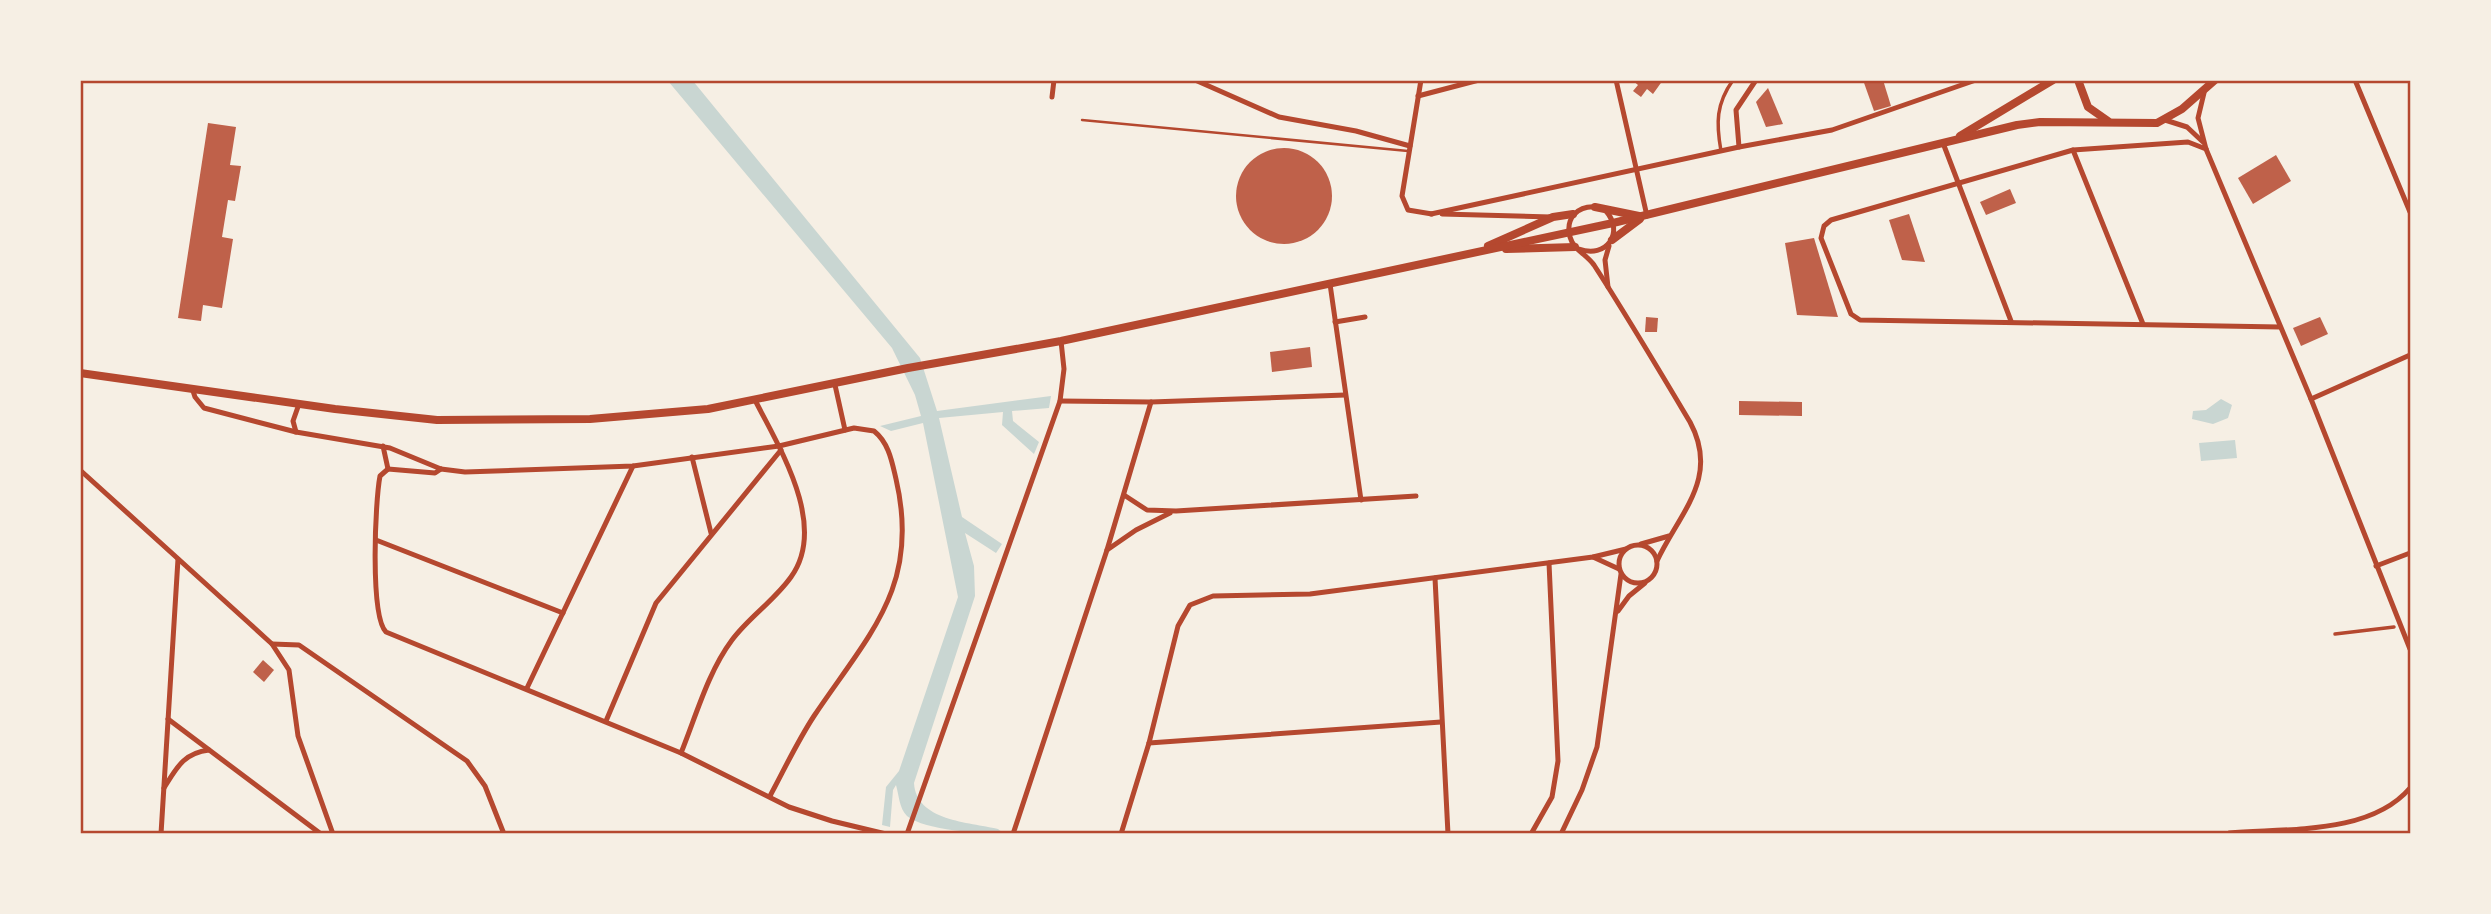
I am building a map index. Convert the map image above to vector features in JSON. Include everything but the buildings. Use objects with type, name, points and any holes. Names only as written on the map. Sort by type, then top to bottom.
[{"type":"main road","points":[[1947,142],[2053,80]]},
{"type":"main road","points":[[2078,80],[2084,101],[2093,113],[2120,123]]},
{"type":"main road","points":[[2204,91],[2209,80]]},
{"type":"main road","points":[[80,373],[299,404],[437,420],[525,422],[620,418],[755,402],[908,368],[1061,341],[1613,223],[2040,122],[2149,124],[2165,120],[2215,80]]},
{"type":"main road","points":[[1595,207],[1644,216]]},
{"type":"main road","points":[[1472,253],[1553,217],[1573,214]]},
{"type":"main road","points":[[1611,242],[1644,216]]},
{"type":"main road","points":[[1472,253],[1542,246],[1577,248]]},
{"type":"street","points":[[1052,97],[1054,80]]},
{"type":"street","points":[[1195,80],[1279,117],[1356,131],[1409,149]]},
{"type":"street","points":[[1421,80],[1402,190],[1404,204],[1413,213],[1553,217]]},
{"type":"street","points":[[1418,96],[1479,80]]},
{"type":"street","points":[[1616,80],[1644,216]]},
{"type":"street","points":[[1721,151],[1717,117],[1724,94],[1733,80]]},
{"type":"street","points":[[1739,147],[1736,110],[1739,101],[1756,80]]},
{"type":"street","points":[[1432,214],[1739,147],[1832,130],[1976,80]]},
{"type":"street","points":[[2356,82],[2410,212]]},
{"type":"street","points":[[2204,91],[2198,118],[2203,142],[2311,399],[2410,649]]},
{"type":"street","points":[[2165,120],[2186,127],[2203,142]]},
{"type":"street","points":[[1947,142],[1958,185],[2011,321]]},
{"type":"street","points":[[2206,149],[2188,142],[2073,150],[1831,220],[1824,226],[1823,243],[1855,318],[2280,327]]},
{"type":"street","points":[[2073,150],[2143,324]]},
{"type":"street","points":[[2401,186],[2410,183]]},
{"type":"street","points":[[1610,294],[1605,268],[1613,223],[1605,211],[1595,207],[1583,208],[1573,214],[1569,231],[1577,248],[1594,265],[1610,294],[1690,422],[1701,451],[1699,484],[1669,536],[1657,561],[1656,572],[1629,596],[1616,614]]},
{"type":"street","points":[[1577,248],[1595,252],[1611,242]]},
{"type":"street","points":[[1330,284],[1361,500]]},
{"type":"street","points":[[1335,322],[1365,317]]},
{"type":"street","points":[[907,834],[1060,401],[1064,369],[1061,341]]},
{"type":"street","points":[[2311,399],[2410,355]]},
{"type":"street","points":[[835,385],[845,430]]},
{"type":"street","points":[[192,388],[204,408],[296,432],[383,446],[441,469],[465,472],[633,466],[780,448],[845,430],[861,428],[874,431],[888,451],[903,522],[900,570],[885,610],[813,718],[770,796]]},
{"type":"street","points":[[1060,401],[1152,402],[1345,395]]},
{"type":"street","points":[[681,753],[731,641],[791,577],[803,552],[804,523],[795,483],[755,402]]},
{"type":"street","points":[[1013,834],[1107,550],[1152,402]]},
{"type":"street","points":[[296,432],[293,421],[299,404]]},
{"type":"street","points":[[383,446],[388,469]]},
{"type":"street","points":[[606,721],[656,603],[780,448]]},
{"type":"street","points":[[692,457],[711,533]]},
{"type":"street","points":[[527,688],[633,466]]},
{"type":"street","points":[[441,469],[435,473],[388,469],[381,472],[376,541],[378,615],[386,632],[681,753],[808,814],[886,834]]},
{"type":"street","points":[[80,470],[272,644],[289,670],[298,736],[332,834]]},
{"type":"street","points":[[1124,495],[1147,510],[1176,511],[1416,496]]},
{"type":"street","points":[[1107,550],[1136,530],[1176,511]]},
{"type":"street","points":[[1121,834],[1149,743],[1178,626],[1190,605],[1197,600],[1213,596],[1299,595],[1549,563],[1593,557],[1669,536]]},
{"type":"street","points":[[376,541],[564,613]]},
{"type":"street","points":[[1638,545],[1650,549],[1657,561]]},
{"type":"street","points":[[1561,834],[1585,783],[1597,747],[1616,614],[1620,558],[1626,549]]},
{"type":"street","points":[[2376,566],[2410,553]]},
{"type":"street","points":[[1593,557],[1620,571],[1637,584],[1649,580]]},
{"type":"street","points":[[161,834],[178,559]]},
{"type":"street","points":[[1531,834],[1552,797],[1558,761],[1549,563]]},
{"type":"street","points":[[1435,578],[1448,834]]},
{"type":"street","points":[[2335,634],[2394,627]]},
{"type":"street","points":[[272,644],[299,645],[467,761],[485,786],[503,834]]},
{"type":"street","points":[[168,719],[321,834]]},
{"type":"street","points":[[1149,743],[1441,722]]},
{"type":"street","points":[[164,789],[183,759],[194,752],[209,750]]},
{"type":"street","points":[[2229,833],[2353,822],[2386,810],[2410,788]]},
{"type":"lane","points":[[1082,120],[1409,149]]},
{"type":"shaded area","points":[[668,81],[693,81],[920,358],[937,411],[1051,396],[1049,408],[1012,411],[1013,421],[1039,442],[1034,454],[1002,425],[1003,412],[939,418],[962,517],[1002,544],[996,553],[965,533],[974,566],[975,596],[914,783],[917,796],[934,812],[946,818],[998,829],[1003,833],[954,830],[916,821],[902,809],[896,785],[893,790],[890,827],[882,825],[886,787],[899,771],[958,597],[923,423],[891,431],[880,426],[921,416],[915,395],[892,348]]},
{"type":"shaded area","points":[[2221,399],[2232,405],[2228,418],[2213,424],[2192,419],[2193,411],[2206,410]]},
{"type":"shaded area","points":[[2235,440],[2237,458],[2201,461],[2199,443]]}]
